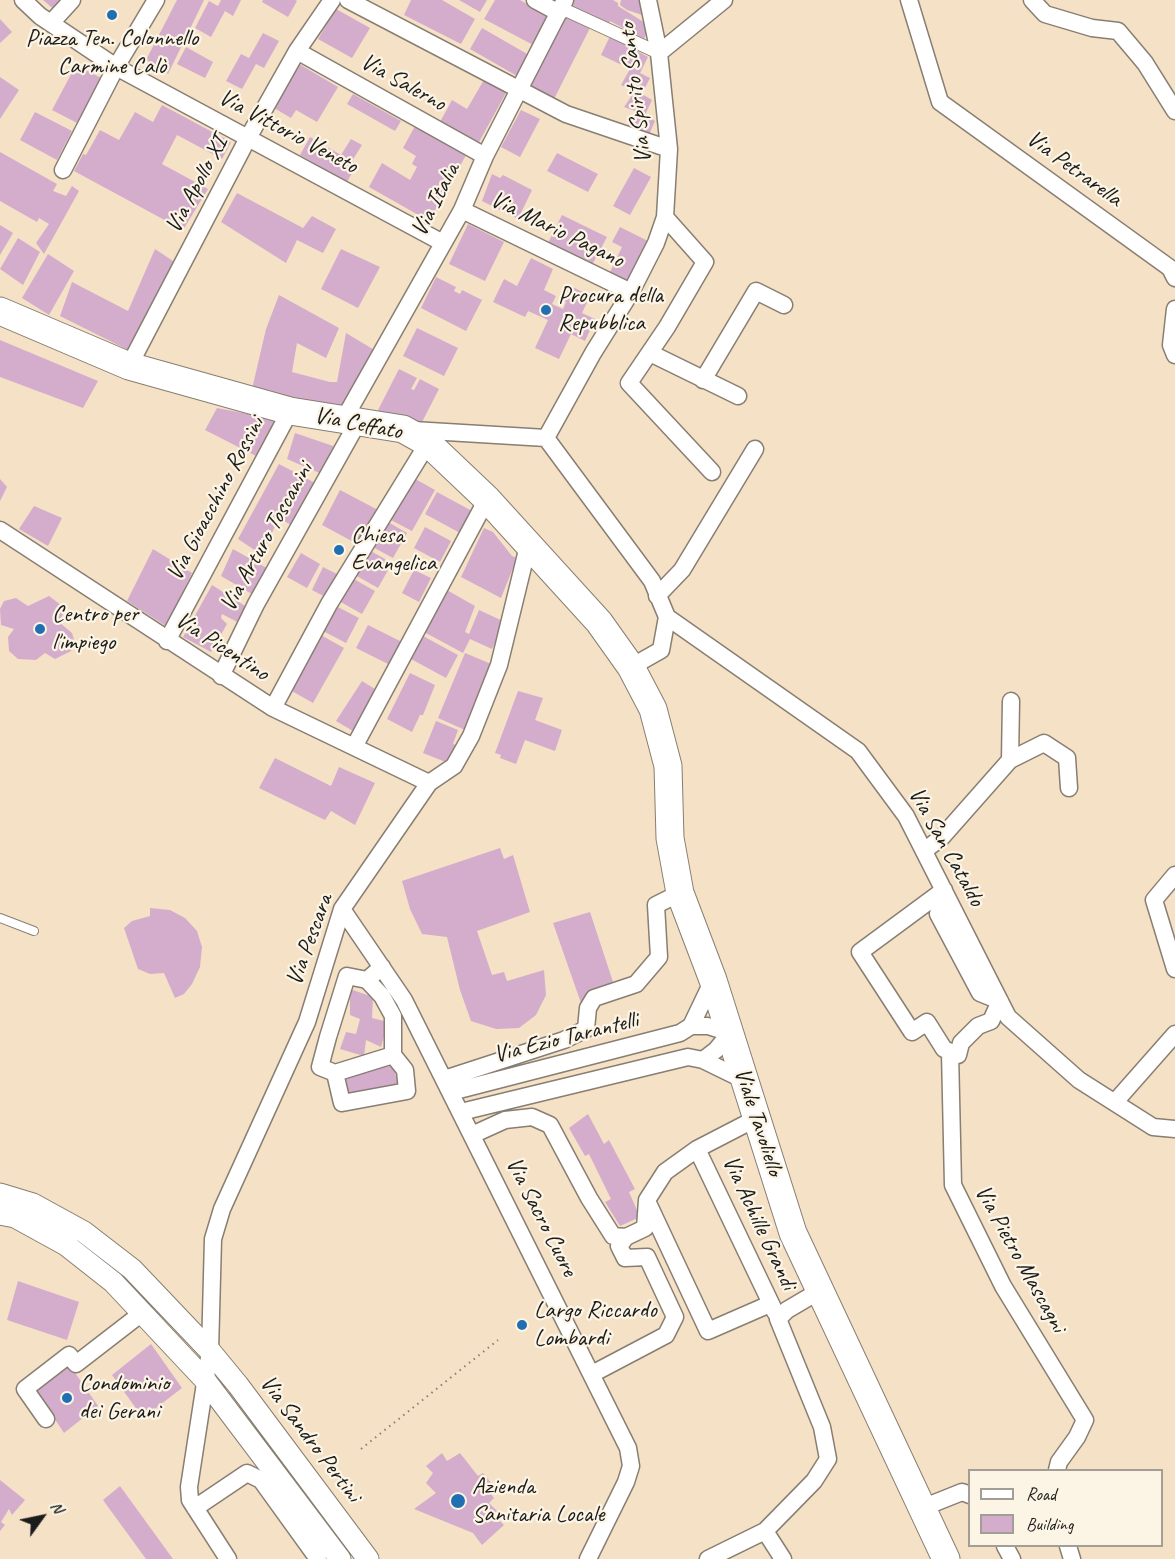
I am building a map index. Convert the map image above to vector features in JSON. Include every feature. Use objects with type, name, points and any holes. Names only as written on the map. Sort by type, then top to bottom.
[{"type":"main road","name":"Via Ceffato","points":[[0,311],[129,366],[290,411],[403,429],[428,443],[486,499],[599,622],[631,667]]},
{"type":"main road","name":"Viale Tavoliello","points":[[631,667],[653,709],[668,766],[670,838],[680,893],[713,980],[793,1233],[946,1559]]},
{"type":"street","name":"Via Vittorio Veneto","points":[[23,0],[51,23],[116,67],[443,243]]},
{"type":"street","points":[[51,23],[72,0]]},
{"type":"street","points":[[63,170],[116,67],[156,0]]},
{"type":"street","name":"Via Apollo XI","points":[[129,366],[248,138],[297,51],[332,0]]},
{"type":"street","points":[[348,0],[566,114],[669,149]]},
{"type":"street","points":[[534,0],[562,7],[659,53],[724,0]]},
{"type":"street","name":"Via Spirito Santo","points":[[546,438],[593,353],[631,292],[656,243],[665,217],[669,149],[659,53],[648,0]]},
{"type":"street","name":"Via Petrarella","points":[[909,0],[940,102],[1170,267],[1175,278]]},
{"type":"street","points":[[1032,0],[1045,15],[1092,28],[1118,31],[1145,63],[1175,111]]},
{"type":"street","name":"Via Italia","points":[[351,420],[462,210],[518,88],[562,7]]},
{"type":"street","name":"Via Salerno","points":[[297,51],[485,156]]},
{"type":"street","name":"Via Mario Pagano","points":[[462,210],[631,292]]},
{"type":"street","points":[[665,217],[705,262],[650,353],[629,383],[712,472]]},
{"type":"street","points":[[703,380],[756,291],[784,305]]},
{"type":"street","points":[[1175,309],[1172,345],[1175,355]]},
{"type":"street","points":[[650,353],[738,396]]},
{"type":"street","name":"Via Gioacchino Rossini","points":[[167,641],[290,411]]},
{"type":"street","name":"Via Arturo Toscanini","points":[[221,676],[351,420]]},
{"type":"street","points":[[403,429],[546,438],[652,581],[667,617],[661,650],[631,667]]},
{"type":"street","points":[[273,708],[324,612],[428,443]]},
{"type":"street","points":[[657,596],[682,570],[754,449]]},
{"type":"street","points":[[354,747],[486,499]]},
{"type":"street","name":"Via Picentino","points":[[0,530],[273,708],[429,783]]},
{"type":"street","name":"Via Pescara","points":[[195,1508],[189,1487],[210,1351],[213,1239],[222,1209],[307,1022],[342,909],[429,783],[454,766],[480,716],[499,665],[528,546]]},
{"type":"street","name":"Via San Cataldo","points":[[667,617],[858,751],[906,816],[1008,1017],[1079,1080],[1153,1127],[1175,1129]]},
{"type":"street","points":[[1010,760],[1011,701]]},
{"type":"street","points":[[924,851],[942,837],[1010,760],[1044,743],[1067,758],[1069,788]]},
{"type":"street","points":[[1175,875],[1154,900],[1175,969]]},
{"type":"street","points":[[944,890],[860,952],[912,1032],[927,1022],[944,1049],[958,1055],[962,1043],[969,1035],[978,1026],[991,1022],[1000,1001]]},
{"type":"street","points":[[405,1070],[444,1078],[564,1040],[586,1029],[588,1008],[594,998],[636,984],[659,957],[656,905],[680,893]]},
{"type":"street","name":"Via Sacro Cuore","points":[[342,909],[404,1000],[628,1448],[631,1466],[588,1559]]},
{"type":"street","points":[[367,980],[382,967]]},
{"type":"street","points":[[335,1073],[342,1103],[407,1091],[405,1070],[393,1055],[393,1016],[382,996],[367,980],[347,975],[320,1067],[335,1073],[393,1055]]},
{"type":"street","points":[[703,1060],[716,1050],[729,1033],[708,1026],[691,1026],[713,980]]},
{"type":"street","name":"Via Ezio Tarantelli","points":[[444,1078],[680,1033],[691,1026]]},
{"type":"street","points":[[1115,1102],[1175,1034]]},
{"type":"street","name":"Via Pietro Mascagni","points":[[950,1052],[953,1185],[1003,1286],[1085,1420],[1077,1437],[1059,1462],[1057,1469]]},
{"type":"street","name":"Via Ezio Tarantelli","points":[[461,1112],[688,1057],[703,1060],[744,1080]]},
{"type":"street","points":[[472,1135],[505,1120],[532,1117],[550,1125],[589,1198],[613,1236],[626,1237]]},
{"type":"street","points":[[592,1374],[666,1335],[675,1317],[647,1257],[625,1258],[619,1246],[626,1237],[645,1227],[646,1200],[665,1172],[697,1149],[757,1118]]},
{"type":"street","name":"Via Achille Grandi","points":[[697,1149],[774,1311],[822,1427],[828,1460],[814,1481],[765,1531]]},
{"type":"street","name":"Via Sandro Pertini","points":[[0,1194],[33,1204],[84,1232],[132,1269],[210,1351],[368,1559]]},
{"type":"street","points":[[646,1200],[708,1331],[774,1311],[787,1310],[821,1290]]},
{"type":"street","name":"Via Sandro Pertini","points":[[0,1214],[21,1221],[66,1245],[113,1282],[205,1380],[340,1559]]},
{"type":"street","points":[[0,1226],[21,1221]]},
{"type":"street","points":[[46,1419],[25,1389],[69,1355],[76,1364],[142,1313]]},
{"type":"street","points":[[228,1559],[195,1508],[247,1473],[261,1480],[318,1559]]},
{"type":"street","points":[[922,1508],[962,1492],[968,1495]]},
{"type":"street","points":[[708,1559],[765,1531],[783,1559]]},
{"type":"lane","points":[[0,918],[34,932]]},
{"type":"path","points":[[361,1449],[498,1340]]},
{"type":"building","points":[[43,0],[68,0],[57,12]]},
{"type":"building","points":[[177,0],[204,0],[168,74],[146,60]]},
{"type":"building","points":[[221,0],[241,0],[233,16],[225,11],[211,37],[195,28],[209,1],[218,6]]},
{"type":"building","points":[[263,0],[297,1],[288,17],[262,2]]},
{"type":"building","points":[[411,0],[442,0],[475,19],[461,44],[404,15]]},
{"type":"building","points":[[459,0],[487,0],[480,12]]},
{"type":"building","points":[[495,0],[520,0],[553,19],[537,47],[484,19]]},
{"type":"building","points":[[574,0],[613,0],[618,3],[618,6],[650,26],[644,39],[610,21],[607,27],[571,9]]},
{"type":"building","points":[[621,0],[643,0],[646,12],[642,15],[627,10],[620,5]]},
{"type":"building","points":[[336,9],[370,28],[352,58],[318,39]]},
{"type":"building","points":[[566,16],[591,26],[553,101],[530,88]]},
{"type":"building","points":[[0,19],[12,32],[0,43]]},
{"type":"building","points":[[482,28],[529,55],[517,76],[470,49]]},
{"type":"building","points":[[263,33],[279,41],[264,68],[256,64],[242,89],[226,81],[241,54],[249,58]]},
{"type":"building","points":[[610,36],[648,57],[640,73],[650,78],[642,94],[652,100],[645,115],[655,121],[648,137],[627,127],[635,111],[624,107],[635,91],[621,85],[630,69],[601,55]]},
{"type":"building","points":[[186,47],[213,62],[205,78],[177,64]]},
{"type":"building","points":[[299,64],[338,87],[317,122],[296,110],[291,118],[274,108]]},
{"type":"building","points":[[76,65],[105,80],[81,125],[52,110]]},
{"type":"building","points":[[0,77],[19,90],[0,119]]},
{"type":"building","points":[[485,78],[507,91],[478,144],[440,122],[452,100],[467,109]]},
{"type":"building","points":[[353,94],[401,121],[395,131],[347,104]]},
{"type":"building","points":[[162,105],[231,142],[222,159],[177,135],[162,164],[208,189],[183,230],[74,171],[100,130],[119,140],[135,112],[153,122]]},
{"type":"building","points":[[521,110],[540,119],[520,157],[501,147]]},
{"type":"building","points":[[35,112],[72,131],[57,160],[20,140]]},
{"type":"building","points":[[415,126],[440,141],[444,136],[469,150],[429,221],[369,187],[382,163],[410,180],[417,167],[412,164],[416,156],[403,148]]},
{"type":"building","points":[[310,137],[341,155],[351,139],[362,145],[352,161],[357,164],[347,182],[300,155]]},
{"type":"building","points":[[0,152],[57,184],[53,191],[66,196],[72,186],[79,191],[44,254],[36,243],[49,224],[39,218],[37,222],[0,201]]},
{"type":"building","points":[[557,153],[598,174],[588,192],[547,171]]},
{"type":"building","points":[[634,168],[651,177],[630,215],[613,206]]},
{"type":"building","points":[[492,174],[500,178],[503,175],[532,190],[518,219],[482,201]]},
{"type":"building","points":[[237,193],[303,228],[312,216],[336,229],[323,253],[297,240],[286,263],[221,222]]},
{"type":"building","points":[[562,215],[607,237],[591,267],[547,245]]},
{"type":"building","points":[[468,224],[504,242],[485,281],[449,264]]},
{"type":"building","points":[[0,225],[13,233],[0,255]]},
{"type":"building","points":[[620,227],[648,241],[628,281],[610,272],[622,247],[612,242]]},
{"type":"building","points":[[18,238],[40,252],[23,285],[0,269]]},
{"type":"building","points":[[155,249],[179,265],[134,353],[60,316],[72,282],[128,311]]},
{"type":"building","points":[[341,249],[380,267],[358,308],[321,289]]},
{"type":"building","points":[[48,254],[74,271],[49,315],[22,298]]},
{"type":"building","name":"Procura della Repubblica","points":[[531,258],[553,269],[544,290],[556,296],[552,304],[563,309],[566,302],[562,300],[569,285],[590,296],[582,313],[595,319],[585,341],[571,334],[559,359],[535,348],[548,320],[528,311],[525,317],[493,302],[504,279],[517,286]]},
{"type":"building","points":[[436,277],[456,287],[454,291],[460,294],[462,290],[482,300],[466,331],[421,308]]},
{"type":"building","points":[[279,295],[339,328],[326,358],[297,343],[292,372],[337,382],[346,333],[376,351],[344,413],[252,389],[266,329]]},
{"type":"building","points":[[417,328],[458,348],[444,376],[403,356]]},
{"type":"building","points":[[0,340],[98,381],[83,408],[0,377]]},
{"type":"building","points":[[399,369],[417,378],[411,389],[414,390],[420,379],[439,389],[421,424],[376,414]]},
{"type":"building","points":[[217,408],[280,420],[256,456],[205,430]]},
{"type":"building","points":[[295,433],[339,448],[324,475],[287,459]]},
{"type":"building","points":[[279,464],[319,485],[296,528],[281,519],[281,513],[262,555],[238,539]]},
{"type":"building","points":[[410,476],[435,490],[412,531],[387,518]]},
{"type":"building","points":[[0,479],[7,487],[0,501]]},
{"type":"building","points":[[340,490],[380,511],[361,546],[322,525]]},
{"type":"building","points":[[437,492],[472,511],[460,533],[425,514]]},
{"type":"building","points":[[34,506],[62,518],[48,546],[19,529]]},
{"type":"building","points":[[383,519],[407,533],[393,558],[369,545]]},
{"type":"building","points":[[425,527],[451,541],[440,562],[414,548]]},
{"type":"building","points":[[484,528],[493,532],[512,556],[517,558],[501,598],[461,577]]},
{"type":"building","points":[[153,549],[192,573],[166,626],[127,601]]},
{"type":"building","points":[[233,549],[272,571],[257,597],[221,576]]},
{"type":"building","points":[[369,550],[392,563],[378,588],[355,575]]},
{"type":"building","points":[[301,553],[320,564],[307,588],[287,577]]},
{"type":"building","points":[[323,567],[341,576],[329,599],[312,590]]},
{"type":"building","points":[[414,570],[431,578],[419,602],[402,593]]},
{"type":"building","points":[[352,578],[375,591],[362,614],[339,601]]},
{"type":"building","points":[[212,585],[250,609],[243,625],[222,614],[221,618],[227,624],[211,652],[183,637]]},
{"type":"building","points":[[445,589],[475,606],[465,632],[469,634],[479,610],[505,622],[492,649],[470,639],[463,653],[424,632]]},
{"type":"building","name":"Centro per l'impiego","points":[[49,596],[61,605],[64,612],[59,622],[72,633],[75,643],[71,651],[55,659],[45,653],[36,660],[18,659],[9,651],[8,637],[14,629],[1,625],[0,609],[4,601],[16,598],[28,606]]},
{"type":"building","points":[[336,606],[359,618],[346,643],[323,631]]},
{"type":"building","points":[[368,625],[406,644],[394,667],[356,648]]},
{"type":"building","points":[[321,635],[344,648],[313,703],[290,690]]},
{"type":"building","points":[[423,636],[458,655],[446,678],[411,659]]},
{"type":"building","points":[[465,653],[496,666],[465,730],[438,718]]},
{"type":"building","points":[[410,673],[435,685],[423,715],[420,715],[412,732],[387,719]]},
{"type":"building","points":[[362,681],[375,689],[370,698],[373,700],[353,731],[336,721]]},
{"type":"building","points":[[518,691],[543,698],[535,720],[562,730],[555,751],[525,740],[516,764],[500,758],[501,755],[495,753]]},
{"type":"building","points":[[436,721],[458,730],[453,744],[461,747],[453,765],[423,753]]},
{"type":"building","points":[[275,758],[331,786],[339,767],[375,783],[355,825],[331,811],[325,820],[259,788]]},
{"type":"building","points":[[500,848],[504,859],[513,855],[530,912],[477,931],[492,975],[504,972],[507,981],[544,970],[546,995],[536,1015],[519,1028],[496,1029],[471,1021],[460,990],[447,937],[422,934],[410,909],[402,881]]},
{"type":"building","points":[[150,908],[170,910],[185,918],[197,931],[202,947],[200,967],[192,984],[184,994],[175,998],[164,973],[150,974],[138,969],[124,928],[132,921],[150,916]]},
{"type":"building","points":[[590,912],[615,988],[581,1003],[553,923]]},
{"type":"building","points":[[350,989],[373,997],[372,1018],[388,1022],[381,1047],[366,1040],[364,1056],[340,1049],[346,1032],[356,1034],[360,1019],[350,1015]]},
{"type":"building","points":[[393,1065],[400,1091],[348,1098],[344,1073]]},
{"type":"building","points":[[588,1114],[604,1144],[609,1140],[635,1189],[629,1192],[640,1217],[620,1226],[605,1202],[611,1199],[589,1154],[585,1156],[569,1128]]},
{"type":"building","points":[[18,1281],[79,1302],[67,1340],[7,1320]]},
{"type":"building","points":[[151,1344],[182,1388],[143,1418],[112,1375]]},
{"type":"building","name":"Condominio dei Gerani","points":[[69,1364],[98,1406],[64,1433],[35,1389]]},
{"type":"building","name":"Azienda Sanitaria Locale","points":[[442,1453],[447,1461],[460,1453],[478,1476],[483,1473],[493,1485],[486,1488],[494,1498],[489,1503],[497,1511],[493,1514],[504,1525],[482,1545],[473,1533],[414,1509],[436,1493],[426,1483],[433,1473],[426,1466]]},
{"type":"building","points":[[0,1480],[25,1500],[12,1515],[9,1509],[1,1522],[5,1525],[0,1531]]},
{"type":"building","points":[[120,1486],[173,1559],[146,1559],[103,1500]]},
{"type":"place","name":"Piazza Ten. Colonnello Carmine Calò","points":[[112,15]]},
{"type":"place","name":"Procura della Repubblica","points":[[546,310]]},
{"type":"place","name":"Chiesa Evangelica","points":[[339,550]]},
{"type":"place","name":"Centro per l'impiego","points":[[40,629]]},
{"type":"place","name":"Largo Riccardo Lombardi","points":[[522,1325]]},
{"type":"place","name":"Condominio dei Gerani","points":[[67,1398]]},
{"type":"place","name":"Azienda Sanitaria Locale","points":[[458,1501]]}]
